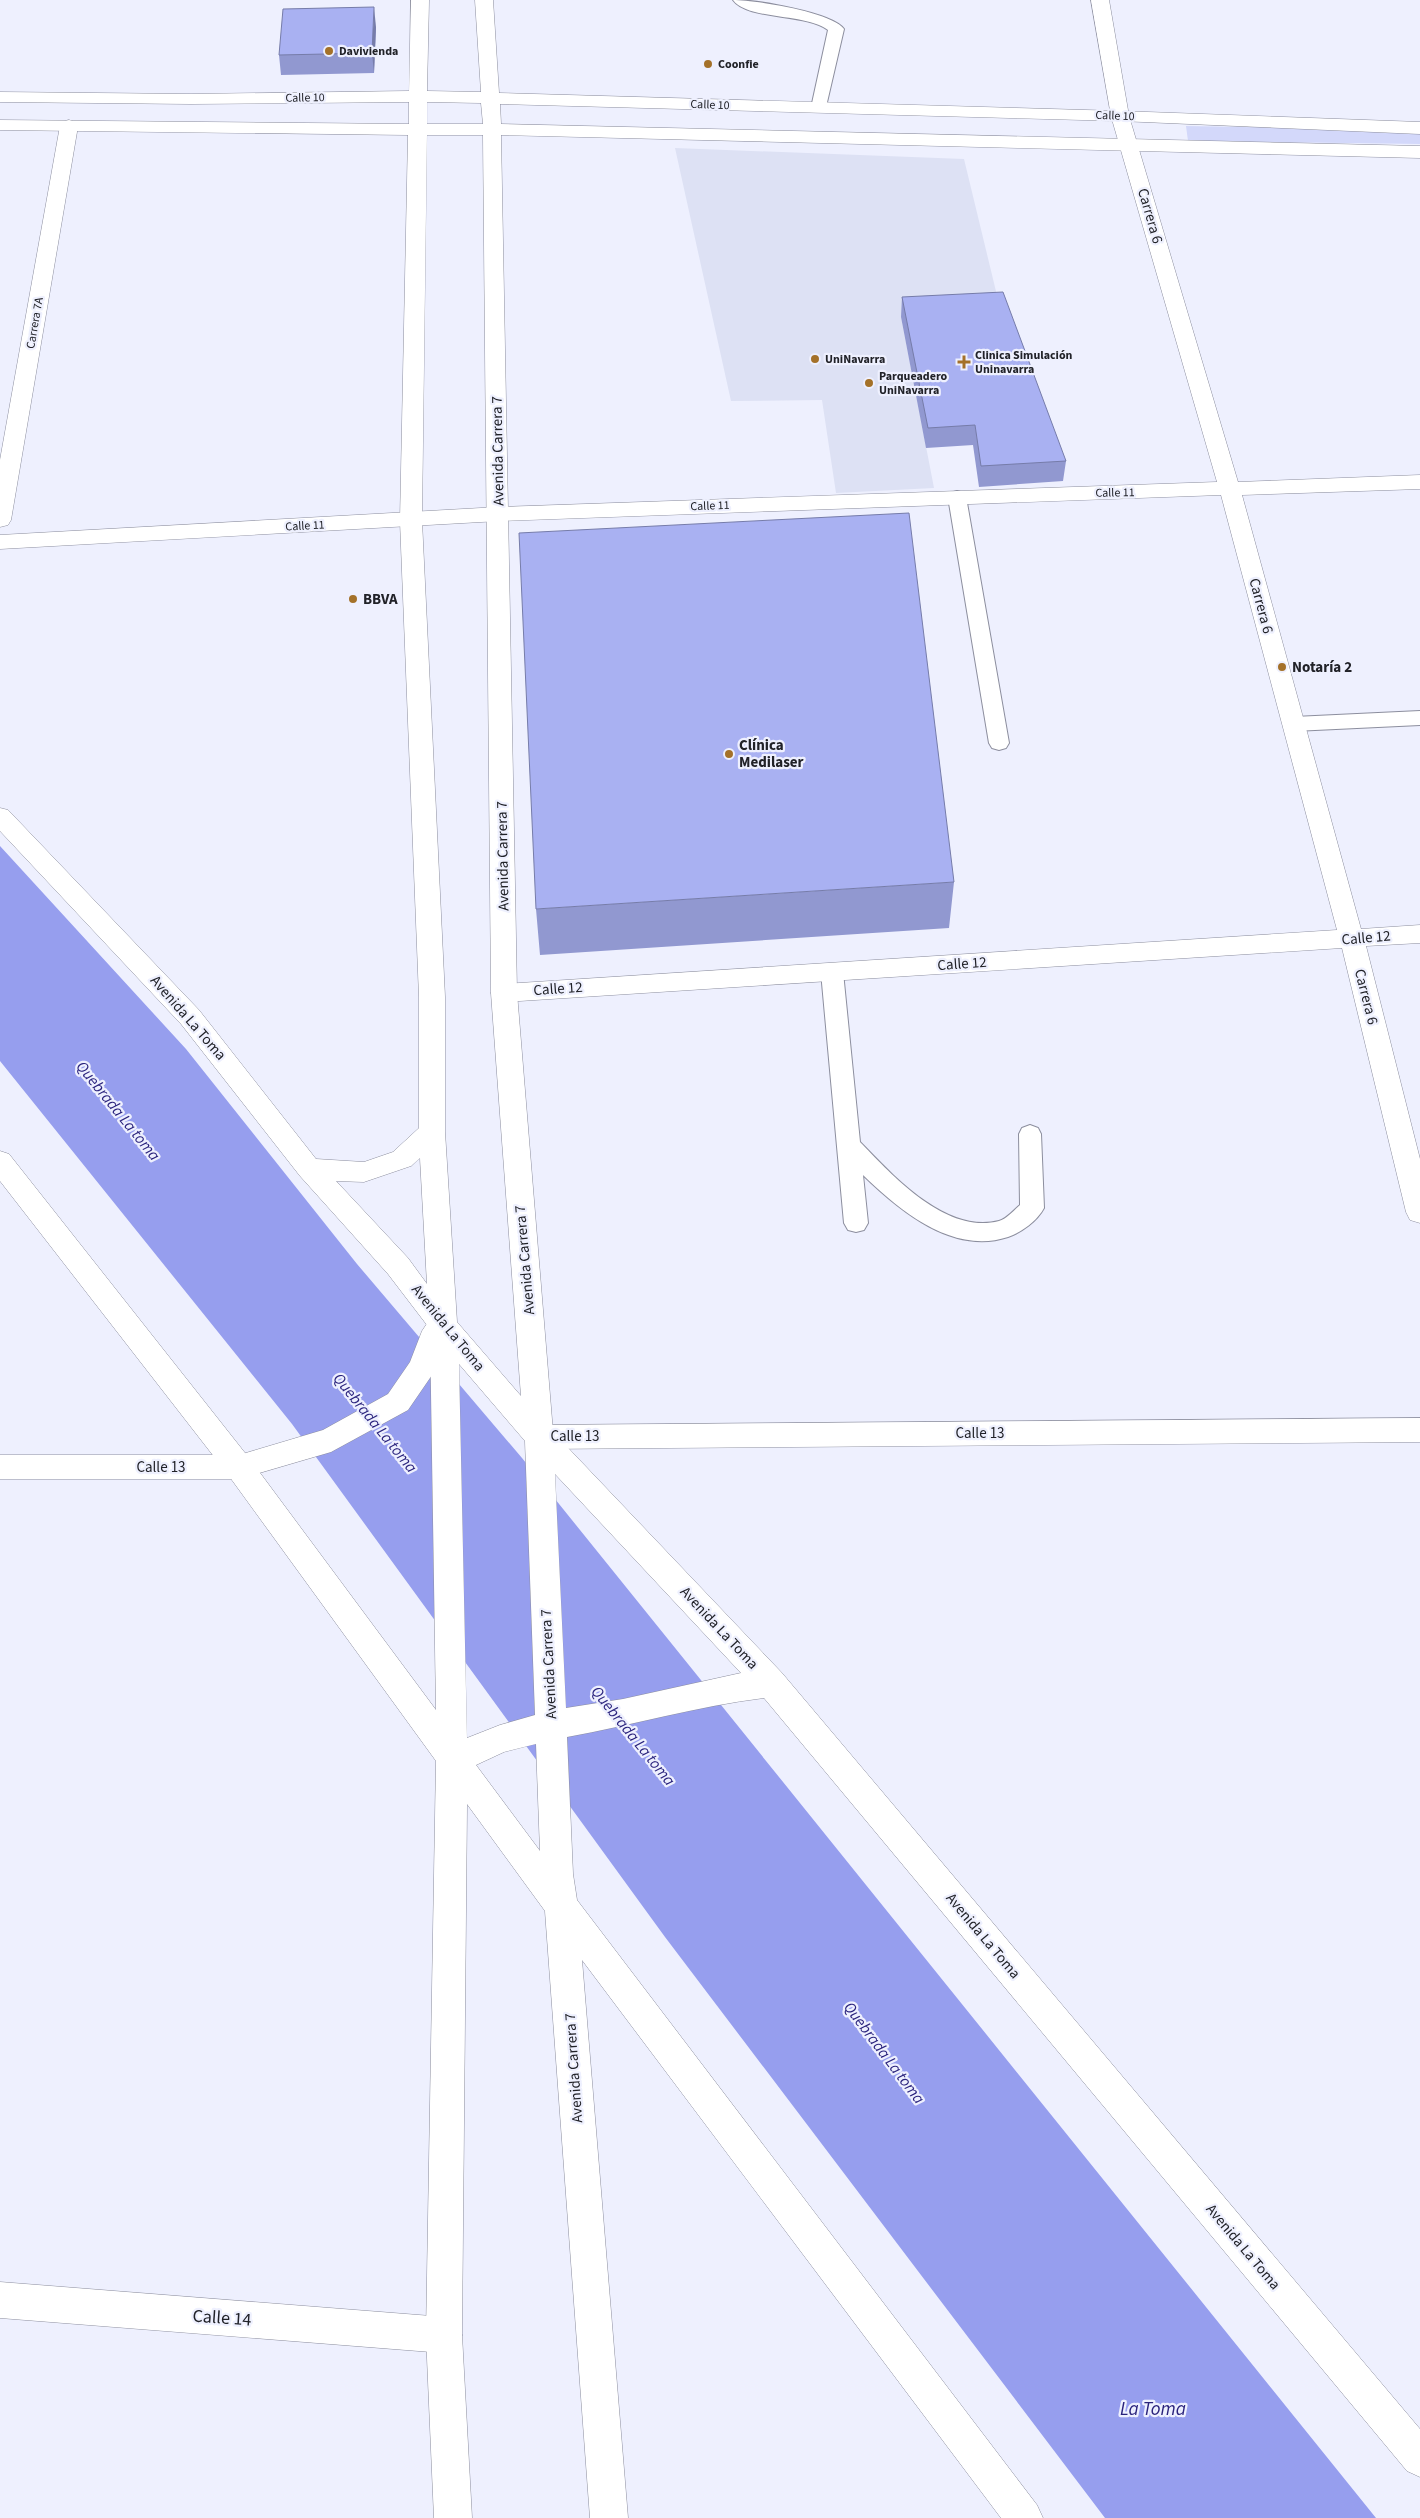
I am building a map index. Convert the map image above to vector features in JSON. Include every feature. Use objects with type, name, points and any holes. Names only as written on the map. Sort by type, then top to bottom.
[{"type":"main road","points":[[420,0],[420,130],[411,521],[432,996],[432,1132],[452,1747],[444,2335],[453,2518]]},
{"type":"main road","name":"Avenida Carrera 7","points":[[484,0],[492,129],[499,514],[504,994],[539,1450],[559,1890],[609,2518]]},
{"type":"main road","name":"Carrera 6","points":[[1100,0],[1120,116],[1230,490],[1352,940],[1420,1212]]},
{"type":"main road","name":"Calle 10","points":[[0,97],[191,99],[420,96],[1120,116],[1420,128]]},
{"type":"main road","name":"Calle 10","points":[[0,125],[420,130],[492,129],[1420,152]]},
{"type":"main road","name":"Carrera 7A","points":[[0,520],[69,126]]},
{"type":"main road","name":"Calle 11","points":[[0,542],[411,521],[499,514],[1420,482]]},
{"type":"main road","name":"Avenida La Toma","points":[[0,816],[190,1017],[309,1169],[398,1266],[440,1337],[539,1450],[771,1683],[1420,2458]]},
{"type":"main road","name":"Calle 12","points":[[504,994],[1352,940],[1420,934]]},
{"type":"main road","points":[[309,1169],[364,1172],[402,1159],[432,1132]]},
{"type":"main road","points":[[0,1161],[248,1465],[452,1747],[1024,2518]]},
{"type":"main road","name":"Calle 13","points":[[0,1467],[248,1465],[331,1440],[398,1402],[440,1337]]},
{"type":"main road","name":"Calle 13","points":[[539,1450],[1420,1430]]},
{"type":"main road","points":[[452,1747],[500,1739],[552,1725],[623,1712],[723,1689],[771,1683]]},
{"type":"main road","name":"Calle 14","points":[[0,2300],[444,2335]]},
{"type":"lane","points":[[740,0],[791,15],[830,22],[836,29],[819,108]]},
{"type":"lane","points":[[957,497],[999,743]]},
{"type":"lane","points":[[1294,724],[1420,718]]},
{"type":"lane","points":[[832,972],[856,1223]]},
{"type":"lane","points":[[849,1146],[905,1201],[957,1230],[1002,1230],[1032,1208],[1030,1134]]},
{"type":"shaded area","points":[[1186,126],[1420,130],[1420,144],[1188,141]]},
{"type":"shaded area","name":"UniNavarra","points":[[675,148],[964,159],[1001,312],[901,317],[934,488],[836,493],[822,400],[731,401]]},
{"type":"water","name":"La Toma","points":[[0,846],[186,1049],[357,1264],[522,1458],[1376,2518],[1105,2518],[665,1937],[292,1424],[0,1061]]},
{"type":"building","points":[[374,7],[372,53],[279,55],[283,9]]},
{"type":"building","name":"Clinica Simulación Uninavarra","points":[[1003,292],[1066,461],[981,466],[975,425],[928,428],[902,297]]},
{"type":"building","name":"Clínica Medilaser","points":[[909,513],[954,882],[536,909],[519,533]]},
{"type":"place","name":"Davivienda","points":[[329,51]]},
{"type":"place","name":"Coonfie","points":[[708,64]]},
{"type":"place","name":"UniNavarra","points":[[815,359]]},
{"type":"place","name":"Clinica Simulación Uninavarra","points":[[964,362]]},
{"type":"place","name":"Parqueadero UniNavarra","points":[[869,383]]},
{"type":"place","name":"BBVA","points":[[353,599]]},
{"type":"place","name":"Notaría 2","points":[[1282,667]]},
{"type":"place","name":"Clínica Medilaser","points":[[729,754]]},
{"type":"water label","name":"Quebrada La toma","points":[[118,1111]]},
{"type":"water label","name":"Quebrada La toma","points":[[375,1423]]},
{"type":"water label","name":"Quebrada La toma","points":[[633,1736]]},
{"type":"water label","name":"Quebrada La toma","points":[[884,2053]]}]
